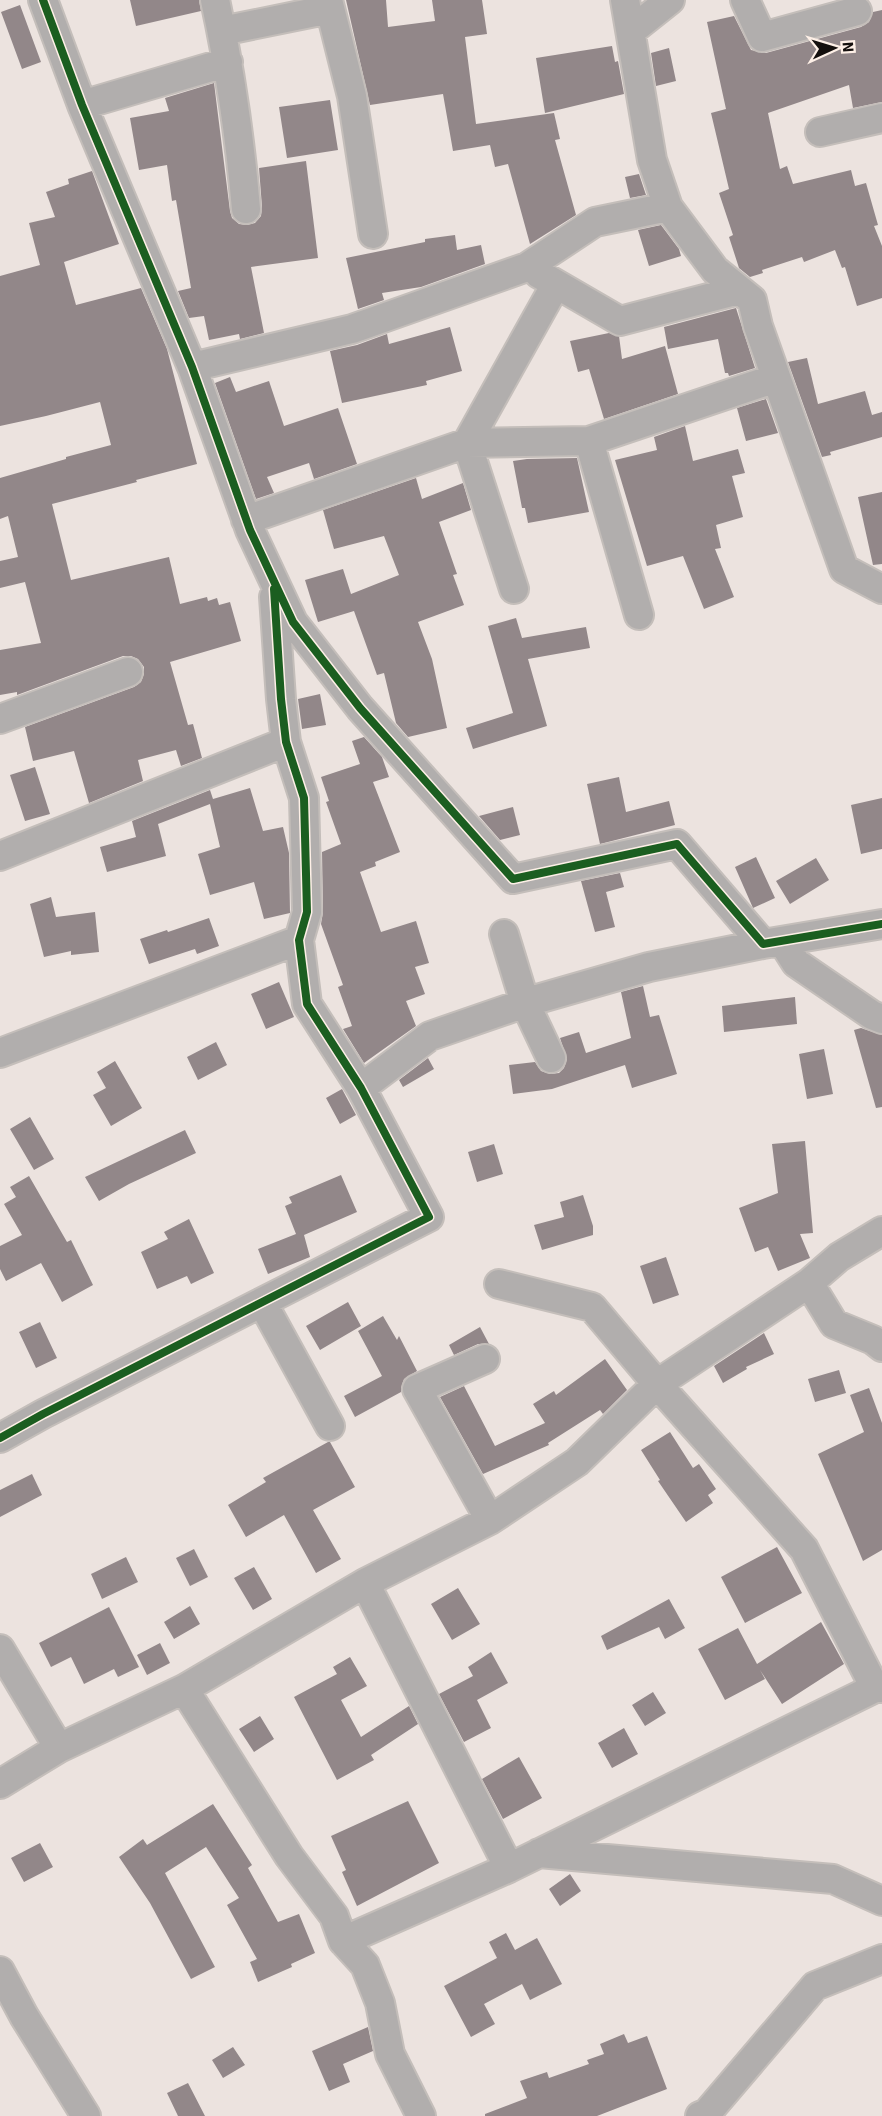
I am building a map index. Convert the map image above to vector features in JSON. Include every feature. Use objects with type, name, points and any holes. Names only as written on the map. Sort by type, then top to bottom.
[{"type":"street","points":[[43,0],[82,105],[192,367],[246,520],[293,622],[360,708],[513,879],[677,844],[772,942],[796,963],[872,1015],[882,1019]]},
{"type":"street","points":[[215,0],[228,62],[242,155],[246,209]]},
{"type":"street","points":[[625,0],[652,160],[668,207],[715,270],[752,300],[758,326],[844,569],[882,589]]},
{"type":"street","points":[[631,31],[670,0]]},
{"type":"street","points":[[746,0],[762,37],[857,11]]},
{"type":"street","points":[[222,31],[329,4],[352,96],[373,234]]},
{"type":"street","points":[[82,105],[228,62]]},
{"type":"street","points":[[820,132],[882,118]]},
{"type":"street","points":[[192,367],[352,329],[527,267],[595,222],[668,207]]},
{"type":"street","points":[[527,267],[620,321],[739,290]]},
{"type":"street","points":[[514,589],[467,443],[556,284]]},
{"type":"street","points":[[246,520],[467,443],[589,441],[776,378]]},
{"type":"street","points":[[589,441],[639,615]]},
{"type":"street","points":[[0,1438],[429,1217],[361,1088],[307,1004],[299,940],[307,912],[304,798],[286,742],[273,580]]},
{"type":"street","points":[[0,719],[128,672]]},
{"type":"street","points":[[0,856],[286,742]]},
{"type":"street","points":[[361,1088],[430,1036],[525,1003],[649,967],[772,942],[882,924]]},
{"type":"street","points":[[504,934],[525,1003],[551,1058]]},
{"type":"street","points":[[0,1053],[299,940]]},
{"type":"street","points":[[0,1784],[59,1748],[184,1689],[365,1583],[490,1520],[576,1462],[657,1384],[809,1283],[839,1257],[882,1231]]},
{"type":"street","points":[[809,1283],[834,1324],[873,1340],[882,1347]]},
{"type":"street","points":[[343,1941],[508,1868],[879,1688],[804,1549],[657,1384],[592,1307],[499,1284]]},
{"type":"street","points":[[262,1302],[330,1426]]},
{"type":"street","points":[[485,1359],[417,1389],[490,1520]]},
{"type":"street","points":[[365,1583],[508,1868]]},
{"type":"street","points":[[0,1649],[59,1748]]},
{"type":"street","points":[[184,1689],[289,1856],[334,1916],[343,1941],[365,1965],[381,2003],[390,2054],[421,2116]]},
{"type":"street","points":[[539,1853],[833,1879],[882,1901]]},
{"type":"street","points":[[700,2116],[707,2113],[815,1986],[882,1959]]},
{"type":"street","points":[[0,1971],[24,2016],[85,2115]]},
{"type":"building","points":[[130,0],[199,0],[201,11],[136,26]]},
{"type":"building","points":[[346,0],[386,0],[388,27],[435,21],[432,0],[482,0],[487,34],[465,37],[476,124],[554,113],[560,139],[555,140],[576,215],[530,244],[508,164],[495,167],[490,145],[453,151],[443,94],[370,105]]},
{"type":"building","points":[[20,5],[41,62],[22,69],[1,12]]},
{"type":"building","points":[[882,10],[882,102],[853,108],[849,85],[768,113],[780,169],[787,166],[793,184],[851,170],[855,186],[866,183],[878,225],[874,226],[882,246],[882,298],[857,306],[845,267],[842,268],[835,250],[804,262],[802,257],[762,270],[763,273],[750,277],[739,268],[729,237],[733,235],[719,193],[729,189],[711,113],[726,109],[707,22],[734,16],[751,50],[766,53],[861,27],[869,22],[873,12]]},
{"type":"building","points":[[612,46],[615,62],[618,61],[624,94],[545,113],[536,58]]},
{"type":"building","points":[[669,48],[676,81],[656,86],[651,53]]},
{"type":"building","points":[[214,83],[232,218],[239,224],[247,225],[255,223],[261,216],[259,168],[306,161],[318,258],[251,267],[264,333],[240,339],[239,334],[209,340],[204,316],[189,318],[178,291],[191,288],[176,200],[172,201],[167,165],[139,170],[130,118],[169,111],[165,98]]},
{"type":"building","points":[[330,100],[338,150],[287,158],[279,107]]},
{"type":"building","points":[[92,171],[119,244],[64,262],[76,305],[141,288],[167,349],[197,464],[52,504],[71,580],[169,557],[180,604],[207,597],[208,601],[217,598],[219,605],[230,602],[241,641],[170,662],[188,725],[193,724],[202,758],[181,766],[176,750],[138,760],[143,781],[89,803],[74,751],[33,761],[25,727],[134,687],[141,682],[144,667],[138,659],[123,656],[17,695],[17,692],[0,695],[0,650],[41,643],[25,582],[0,588],[0,561],[18,557],[8,516],[0,519],[0,478],[111,445],[100,402],[0,426],[0,276],[40,265],[29,223],[55,217],[46,192],[69,184],[68,179]]},
{"type":"building","points":[[639,174],[646,195],[630,198],[625,177]]},
{"type":"building","points":[[661,225],[679,249],[681,256],[649,266],[638,230]]},
{"type":"building","points":[[455,235],[457,250],[481,245],[485,264],[421,287],[382,293],[384,300],[358,309],[346,258],[425,242],[425,239]]},
{"type":"building","points":[[736,308],[755,368],[729,376],[725,373],[718,339],[668,349],[664,327]]},
{"type":"building","points":[[450,327],[462,371],[426,381],[427,385],[342,403],[330,351],[357,345],[387,334],[389,344]]},
{"type":"building","points":[[609,333],[619,336],[622,359],[665,346],[678,394],[604,419],[589,369],[578,372],[570,341]]},
{"type":"building","points":[[807,358],[818,404],[865,391],[872,415],[882,412],[882,437],[830,452],[831,455],[822,457],[788,362]]},
{"type":"building","points":[[230,377],[236,392],[269,381],[284,426],[338,408],[357,464],[314,479],[309,463],[267,477],[274,493],[256,499],[215,383]]},
{"type":"building","points":[[766,399],[778,433],[746,441],[737,408]]},
{"type":"building","points":[[685,426],[693,461],[738,449],[745,473],[732,476],[743,517],[716,525],[721,548],[715,549],[734,597],[704,609],[683,556],[647,566],[615,460],[657,450],[654,437]]},
{"type":"building","points":[[577,458],[589,512],[528,523],[525,508],[522,508],[513,461]]},
{"type":"building","points":[[416,478],[422,499],[463,483],[471,510],[439,522],[457,574],[453,575],[464,605],[418,622],[432,659],[447,728],[408,737],[396,723],[384,673],[377,675],[354,611],[318,622],[305,580],[343,569],[351,594],[399,575],[384,536],[334,549],[323,510]]},
{"type":"building","points":[[882,492],[882,564],[873,565],[858,497]]},
{"type":"building","points":[[516,618],[522,638],[586,627],[590,648],[528,659],[547,726],[473,749],[466,728],[513,713],[488,626]]},
{"type":"building","points":[[320,694],[326,725],[302,729],[298,699]]},
{"type":"building","points":[[364,737],[382,757],[389,777],[373,782],[400,852],[375,862],[376,866],[360,872],[381,932],[416,921],[429,963],[415,967],[425,994],[406,1001],[416,1026],[364,1063],[343,1029],[352,1026],[338,987],[343,985],[321,924],[323,912],[322,852],[341,844],[326,802],[329,801],[321,777],[360,764],[352,741]]},
{"type":"building","points":[[35,767],[50,814],[25,821],[10,775]]},
{"type":"building","points":[[619,777],[626,812],[669,801],[675,825],[600,844],[587,784]]},
{"type":"building","points":[[250,788],[263,831],[283,827],[289,853],[290,913],[264,919],[254,882],[210,895],[198,854],[220,847],[210,804],[158,824],[166,856],[107,872],[100,847],[136,837],[132,821],[210,790],[213,799]]},
{"type":"building","points":[[882,798],[882,849],[861,854],[851,805]]},
{"type":"building","points":[[513,807],[520,835],[500,840],[479,816]]},
{"type":"building","points":[[756,857],[775,898],[753,908],[735,867]]},
{"type":"building","points":[[816,858],[829,880],[790,904],[776,881]]},
{"type":"building","points":[[620,873],[624,887],[606,892],[615,927],[595,932],[581,881]]},
{"type":"building","points":[[51,897],[56,917],[95,912],[99,952],[71,955],[71,951],[44,957],[30,904]]},
{"type":"building","points":[[209,918],[219,946],[197,954],[195,949],[149,964],[140,939]]},
{"type":"building","points":[[279,982],[294,1017],[266,1029],[251,994]]},
{"type":"building","points":[[643,986],[650,1017],[659,1015],[677,1074],[632,1088],[625,1065],[552,1089],[513,1094],[509,1065],[535,1062],[541,1071],[550,1074],[559,1073],[564,1068],[567,1059],[560,1038],[579,1032],[586,1053],[631,1038],[621,992]]},
{"type":"building","points":[[795,997],[797,1024],[724,1032],[722,1006]]},
{"type":"building","points":[[861,1028],[882,1035],[882,1107],[876,1108],[854,1030]]},
{"type":"building","points":[[216,1042],[227,1065],[198,1080],[187,1057]]},
{"type":"building","points":[[824,1049],[833,1094],[807,1099],[799,1054]]},
{"type":"building","points":[[428,1058],[434,1069],[403,1087],[399,1080]]},
{"type":"building","points":[[115,1061],[142,1108],[111,1126],[93,1095],[106,1088],[97,1072]]},
{"type":"building","points":[[342,1089],[356,1115],[340,1124],[326,1098]]},
{"type":"building","points":[[30,1117],[54,1159],[34,1170],[10,1129]]},
{"type":"building","points":[[185,1130],[196,1153],[129,1184],[99,1201],[85,1177]]},
{"type":"building","points":[[805,1141],[813,1233],[800,1234],[810,1258],[778,1271],[768,1247],[755,1252],[739,1208],[778,1193],[772,1144]]},
{"type":"building","points":[[494,1144],[503,1174],[477,1182],[468,1152]]},
{"type":"building","points":[[341,1175],[357,1212],[304,1235],[310,1257],[268,1274],[258,1249],[296,1234],[285,1206],[292,1203],[289,1197]]},
{"type":"building","points":[[29,1176],[67,1242],[71,1240],[93,1285],[62,1302],[41,1263],[6,1281],[0,1269],[0,1246],[22,1235],[4,1204],[16,1197],[10,1187]]},
{"type":"building","points":[[583,1195],[593,1226],[593,1235],[542,1250],[534,1225],[564,1217],[560,1202]]},
{"type":"building","points":[[189,1219],[214,1273],[191,1284],[187,1276],[157,1289],[141,1252],[168,1239],[164,1232]]},
{"type":"building","points":[[666,1257],[679,1295],[653,1304],[640,1266]]},
{"type":"building","points":[[348,1302],[361,1326],[320,1350],[306,1326]]},
{"type":"building","points":[[383,1316],[397,1340],[399,1336],[417,1371],[404,1379],[401,1392],[355,1417],[344,1396],[382,1376],[358,1331]]},
{"type":"building","points":[[40,1322],[57,1358],[36,1368],[19,1332]]},
{"type":"building","points":[[480,1327],[489,1344],[478,1344],[454,1355],[449,1345]]},
{"type":"building","points":[[764,1333],[774,1354],[746,1367],[747,1369],[723,1383],[714,1366]]},
{"type":"building","points":[[605,1359],[627,1390],[603,1414],[600,1410],[548,1443],[549,1445],[483,1474],[440,1397],[464,1386],[495,1446],[545,1423],[533,1404],[554,1391],[556,1395]]},
{"type":"building","points":[[839,1370],[846,1393],[815,1402],[808,1379]]},
{"type":"building","points":[[869,1388],[882,1423],[882,1550],[863,1561],[818,1454],[864,1432],[850,1395]]},
{"type":"building","points":[[670,1432],[693,1468],[699,1464],[716,1489],[708,1495],[713,1503],[686,1522],[658,1481],[660,1480],[641,1450]]},
{"type":"building","points":[[328,1442],[355,1487],[313,1510],[341,1559],[316,1573],[284,1515],[246,1537],[228,1505],[266,1482],[263,1478]]},
{"type":"building","points":[[32,1474],[42,1495],[0,1517],[0,1490]]},
{"type":"building","points":[[777,1547],[802,1593],[745,1623],[721,1577]]},
{"type":"building","points":[[194,1549],[208,1577],[190,1586],[176,1558]]},
{"type":"building","points":[[126,1557],[138,1582],[102,1599],[91,1574]]},
{"type":"building","points":[[254,1567],[272,1599],[253,1610],[234,1578]]},
{"type":"building","points":[[458,1588],[480,1624],[452,1640],[431,1604]]},
{"type":"building","points":[[669,1599],[685,1628],[665,1639],[659,1627],[607,1650],[601,1636]]},
{"type":"building","points":[[190,1606],[200,1624],[174,1639],[164,1622]]},
{"type":"building","points":[[109,1607],[139,1667],[118,1677],[114,1669],[84,1684],[71,1657],[51,1667],[39,1643]]},
{"type":"building","points":[[821,1622],[844,1664],[782,1704],[760,1670],[765,1679],[725,1700],[698,1649],[738,1628],[757,1664]]},
{"type":"building","points":[[160,1643],[170,1663],[147,1675],[137,1655]]},
{"type":"building","points":[[491,1652],[508,1683],[477,1700],[491,1728],[464,1742],[439,1694],[473,1676],[468,1667]]},
{"type":"building","points":[[350,1657],[367,1686],[341,1700],[361,1737],[409,1706],[418,1724],[371,1755],[374,1760],[337,1780],[294,1697],[337,1674],[333,1667]]},
{"type":"building","points":[[653,1692],[666,1713],[645,1726],[632,1705]]},
{"type":"building","points":[[260,1716],[274,1739],[254,1752],[239,1729]]},
{"type":"building","points":[[624,1728],[638,1754],[612,1768],[598,1743]]},
{"type":"building","points":[[519,1757],[542,1798],[503,1819],[482,1779]]},
{"type":"building","points":[[408,1801],[439,1863],[357,1906],[342,1872],[346,1870],[331,1836]]},
{"type":"building","points":[[213,1804],[252,1865],[248,1868],[278,1922],[299,1914],[315,1953],[291,1964],[292,1967],[258,1982],[250,1962],[257,1959],[227,1905],[239,1898],[206,1847],[165,1873],[215,1967],[191,1979],[150,1903],[119,1857],[143,1839],[147,1845]]},
{"type":"building","points":[[40,1843],[53,1867],[24,1882],[11,1858]]},
{"type":"building","points":[[570,1874],[581,1891],[560,1906],[549,1889]]},
{"type":"building","points":[[506,1933],[515,1950],[537,1938],[562,1984],[530,2000],[522,1984],[484,2004],[495,2024],[471,2037],[444,1986],[497,1958],[489,1942]]},
{"type":"building","points":[[368,2027],[373,2051],[343,2064],[350,2082],[329,2091],[312,2051]]},
{"type":"building","points":[[624,2034],[628,2043],[647,2036],[667,2089],[597,2116],[485,2116],[485,2114],[527,2098],[520,2081],[547,2072],[549,2078],[589,2064],[587,2060],[604,2054],[600,2044]]},
{"type":"building","points":[[233,2047],[245,2065],[223,2078],[212,2060]]},
{"type":"building","points":[[188,2083],[205,2116],[178,2116],[167,2093]]},
{"type":"cycle path","points":[[43,0],[82,105],[192,367],[250,530],[293,622],[360,708],[513,879],[677,844],[763,944],[882,924]]},
{"type":"cycle path","points":[[0,1438],[429,1217],[361,1088],[307,1004],[299,940],[307,912],[304,798],[286,742],[274,589]]}]
